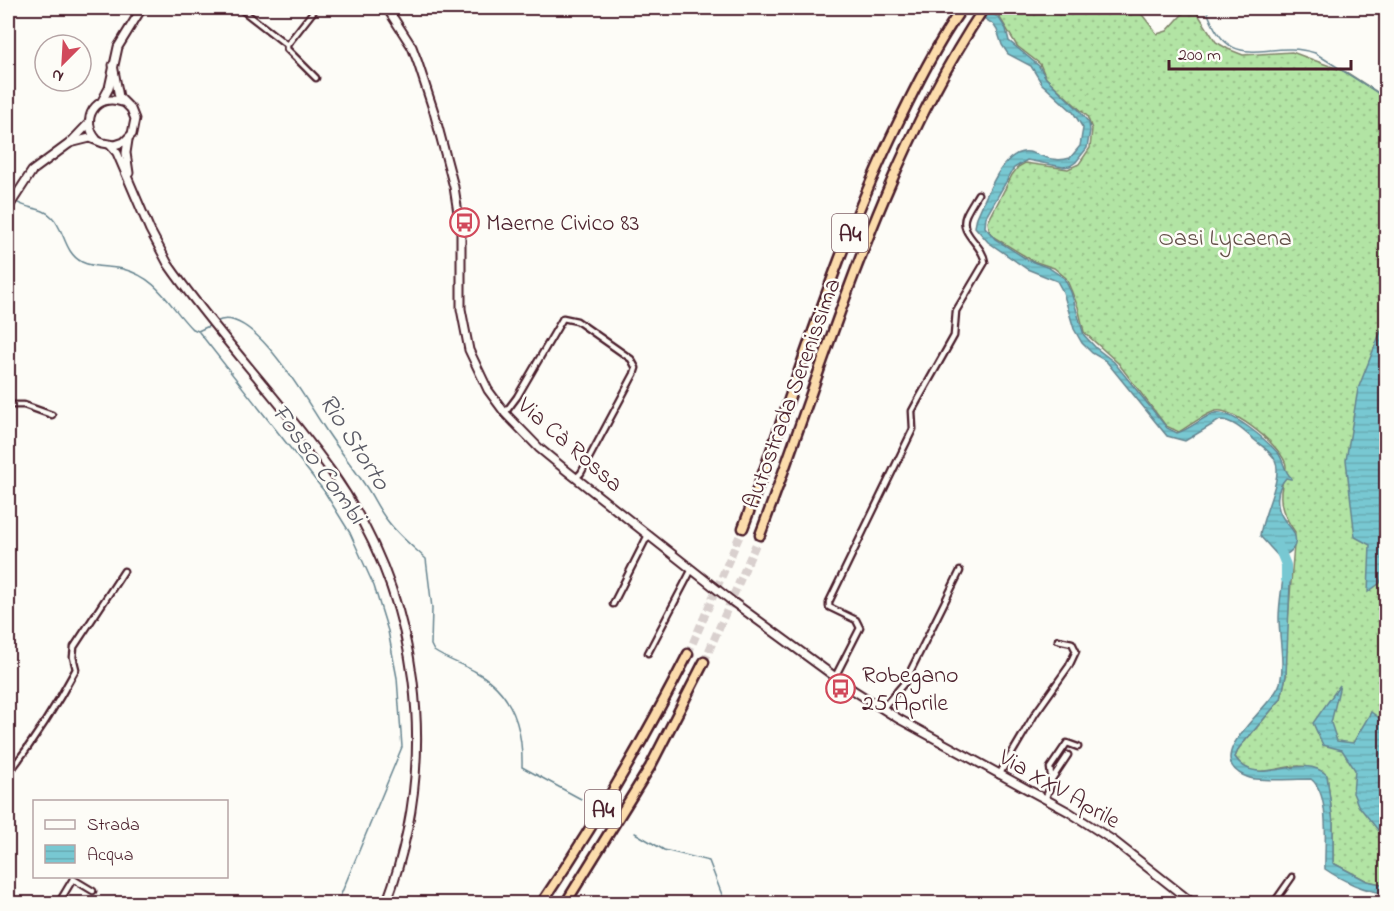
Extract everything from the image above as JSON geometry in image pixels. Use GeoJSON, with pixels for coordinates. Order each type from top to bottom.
{"type":"FeatureCollection","features":[{"type":"Feature","properties":{"kind":"highway","name":"Autostrada Serenissima"},"geometry":{"type":"LineString","coordinates":[[760,535],[881,205],[923,114],[984,8]]}},
{"type":"Feature","properties":{"kind":"highway","name":"Autostrada Serenissima"},"geometry":{"type":"LineString","coordinates":[[743,528],[863,198],[930,60],[960,11]]}},
{"type":"Feature","properties":{"kind":"highway","name":"A4"},"geometry":{"type":"LineString","coordinates":[[541,903],[606,805],[688,654]]}},
{"type":"Feature","properties":{"kind":"highway","name":"A4"},"geometry":{"type":"LineString","coordinates":[[565,903],[650,767],[704,662]]}},
{"type":"Feature","properties":{"kind":"main road"},"geometry":{"type":"LineString","coordinates":[[9,206],[33,171],[70,143],[88,123],[92,111],[102,101],[109,88],[118,46],[142,8]]}},
{"type":"Feature","properties":{"kind":"main road","name":"Via Cà Rossa"},"geometry":{"type":"LineString","coordinates":[[387,8],[407,39],[418,63],[454,187],[461,232],[461,309],[469,350],[488,390],[505,413],[539,448],[648,536],[835,677],[899,719]]}},
{"type":"Feature","properties":{"kind":"main road"},"geometry":{"type":"LineString","coordinates":[[70,143],[90,138],[110,145],[120,144],[134,129],[135,119],[131,109],[123,102],[116,89],[113,65]]}},
{"type":"Feature","properties":{"kind":"main road"},"geometry":{"type":"LineString","coordinates":[[102,101],[112,99],[123,102]]}},
{"type":"Feature","properties":{"kind":"main road"},"geometry":{"type":"LineString","coordinates":[[88,123],[92,135],[97,140]]}},
{"type":"Feature","properties":{"kind":"main road"},"geometry":{"type":"LineString","coordinates":[[128,138],[126,153],[129,179]]}},
{"type":"Feature","properties":{"kind":"main road"},"geometry":{"type":"LineString","coordinates":[[110,145],[117,153],[160,251],[177,278],[324,462],[347,495],[378,552],[399,610],[411,661],[416,702],[416,771],[406,840],[386,903]]}},
{"type":"Feature","properties":{"kind":"main road","name":"Via XXV Aprile"},"geometry":{"type":"LineString","coordinates":[[899,719],[1045,799],[1114,841],[1194,903]]}},
{"type":"Feature","properties":{"kind":"street"},"geometry":{"type":"LineString","coordinates":[[287,45],[316,8]]}},
{"type":"Feature","properties":{"kind":"street"},"geometry":{"type":"LineString","coordinates":[[242,10],[287,45],[287,49],[315,78]]}},
{"type":"Feature","properties":{"kind":"street"},"geometry":{"type":"LineString","coordinates":[[835,677],[860,628],[856,620],[829,607],[829,602],[913,429],[911,423],[915,406],[954,336],[956,311],[985,262],[981,248],[966,233],[965,225],[965,217],[978,194]]}},
{"type":"Feature","properties":{"kind":"street"},"geometry":{"type":"LineString","coordinates":[[505,413],[517,397],[563,318],[577,321],[631,359],[636,368],[634,374],[581,473],[576,478]]}},
{"type":"Feature","properties":{"kind":"street"},"geometry":{"type":"LineString","coordinates":[[8,405],[24,405],[52,415]]}},
{"type":"Feature","properties":{"kind":"street"},"geometry":{"type":"LineString","coordinates":[[613,604],[648,536]]}},
{"type":"Feature","properties":{"kind":"street"},"geometry":{"type":"LineString","coordinates":[[648,652],[692,569]]}},
{"type":"Feature","properties":{"kind":"street"},"geometry":{"type":"LineString","coordinates":[[8,774],[33,742],[60,698],[76,669],[73,657],[74,647],[124,571]]}},
{"type":"Feature","properties":{"kind":"street"},"geometry":{"type":"LineString","coordinates":[[882,709],[906,682],[960,571]]}},
{"type":"Feature","properties":{"kind":"street"},"geometry":{"type":"LineString","coordinates":[[999,775],[1035,714],[1069,666],[1076,651],[1072,644],[1058,640]]}},
{"type":"Feature","properties":{"kind":"street"},"geometry":{"type":"LineString","coordinates":[[1052,779],[1050,768],[1067,743],[1078,747]]}},
{"type":"Feature","properties":{"kind":"street"},"geometry":{"type":"LineString","coordinates":[[1045,799],[1052,779],[1068,754]]}},
{"type":"Feature","properties":{"kind":"street"},"geometry":{"type":"LineString","coordinates":[[1273,903],[1292,877]]}},
{"type":"Feature","properties":{"kind":"street"},"geometry":{"type":"LineString","coordinates":[[58,903],[73,879],[93,891]]}},
{"type":"Feature","properties":{"kind":"green space","name":"Oasi Lycaena"},"geometry":{"type":"Polygon","coordinates":[[[997,8],[1137,8],[1157,34],[1167,31],[1188,8],[1194,8],[1216,42],[1228,49],[1243,55],[1292,52],[1346,72],[1386,98],[1386,885],[1367,881],[1333,863],[1333,823],[1327,776],[1300,766],[1265,771],[1249,770],[1235,757],[1239,748],[1281,699],[1286,676],[1295,532],[1281,504],[1286,466],[1283,459],[1268,440],[1257,431],[1245,422],[1224,412],[1216,411],[1207,414],[1179,432],[1166,426],[1118,363],[1084,332],[1078,307],[1066,278],[1054,268],[1033,261],[992,236],[988,222],[1018,167],[1025,163],[1068,169],[1079,164],[1090,148],[1092,129],[1087,116],[1046,78],[1040,64],[1017,46],[997,13],[997,8]]]}},
{"type":"Feature","properties":{"kind":"water"},"geometry":{"type":"Polygon","coordinates":[[[968,8],[984,8],[999,18],[1006,29],[1009,41],[1039,66],[1046,78],[1078,109],[1089,123],[1090,131],[1087,148],[1070,166],[1063,167],[1027,160],[1014,168],[986,217],[985,227],[995,239],[1028,260],[1049,268],[1064,278],[1071,292],[1084,335],[1114,362],[1167,428],[1177,433],[1210,415],[1222,413],[1248,427],[1278,453],[1291,477],[1291,479],[1286,478],[1283,482],[1278,498],[1280,513],[1293,531],[1295,538],[1295,546],[1287,554],[1279,557],[1260,536],[1277,476],[1277,467],[1271,454],[1241,429],[1224,420],[1220,420],[1185,441],[1167,436],[1106,361],[1092,353],[1082,343],[1074,329],[1063,292],[1057,281],[1027,269],[988,242],[975,227],[977,217],[991,187],[1003,165],[1011,157],[1029,152],[1054,159],[1070,158],[1080,146],[1083,128],[1073,112],[1042,84],[1031,66],[1008,54],[993,24],[968,8]]]}},
{"type":"Feature","properties":{"kind":"water"},"geometry":{"type":"Polygon","coordinates":[[[1386,318],[1386,568],[1380,583],[1368,592],[1370,545],[1355,537],[1346,460],[1358,389],[1386,318]]]}},
{"type":"Feature","properties":{"kind":"water"},"geometry":{"type":"Polygon","coordinates":[[[1289,565],[1286,676],[1281,699],[1239,748],[1235,757],[1244,767],[1255,771],[1304,766],[1316,768],[1327,775],[1333,823],[1333,863],[1367,881],[1386,885],[1386,893],[1354,885],[1325,869],[1324,808],[1317,786],[1311,779],[1251,778],[1239,773],[1231,764],[1230,753],[1236,741],[1275,693],[1280,683],[1282,667],[1280,605],[1284,567],[1289,565]]]}},
{"type":"Feature","properties":{"kind":"water"},"geometry":{"type":"Polygon","coordinates":[[[1340,685],[1331,723],[1337,741],[1353,743],[1371,712],[1386,723],[1386,840],[1358,805],[1353,793],[1355,770],[1342,750],[1323,745],[1313,723],[1340,685]]]}},
{"type":"Feature","properties":{"kind":"waterway"},"geometry":{"type":"LineString","coordinates":[[1206,8],[1216,30],[1226,43],[1238,49],[1251,51],[1297,49],[1315,53],[1386,98]]}},
{"type":"Feature","properties":{"kind":"waterway","name":"Rio Storto"},"geometry":{"type":"LineString","coordinates":[[8,195],[12,198]]}},
{"type":"Feature","properties":{"kind":"waterway","name":"Rio Storto"},"geometry":{"type":"LineString","coordinates":[[15,201],[52,217],[60,228],[68,247],[82,262],[135,273],[154,285],[191,328],[198,331],[211,325]]}},
{"type":"Feature","properties":{"kind":"waterway","name":"Rio Storto"},"geometry":{"type":"LineString","coordinates":[[216,322],[230,320],[245,326],[261,339],[291,376],[384,516],[400,536],[426,559],[432,608],[431,645],[434,651],[471,669],[489,680],[499,690],[513,712],[518,725],[522,767],[581,799]]}},
{"type":"Feature","properties":{"kind":"waterway","name":"Fosso Combi"},"geometry":{"type":"LineString","coordinates":[[199,332],[324,491],[350,533],[374,586],[388,631],[397,678],[402,747],[337,904]]}},
{"type":"Feature","properties":{"kind":"waterway"},"geometry":{"type":"LineString","coordinates":[[1278,545],[1286,565],[1286,579]]}},
{"type":"Feature","properties":{"kind":"waterway","name":"Rio Storto"},"geometry":{"type":"LineString","coordinates":[[635,833],[664,850],[709,861],[724,900],[730,904]]}},
{"type":"Feature","properties":{"kind":"tunnel"},"geometry":{"type":"LineString","coordinates":[[688,654],[743,528]]}},
{"type":"Feature","properties":{"kind":"tunnel"},"geometry":{"type":"LineString","coordinates":[[704,662],[760,535]]}},
{"type":"Feature","properties":{"kind":"place","name":"Maerne Civico 83"},"geometry":{"type":"Point","coordinates":[465,222]}},
{"type":"Feature","properties":{"kind":"place","name":"Robegano 25 Aprile"},"geometry":{"type":"Point","coordinates":[841,688]}}]}
